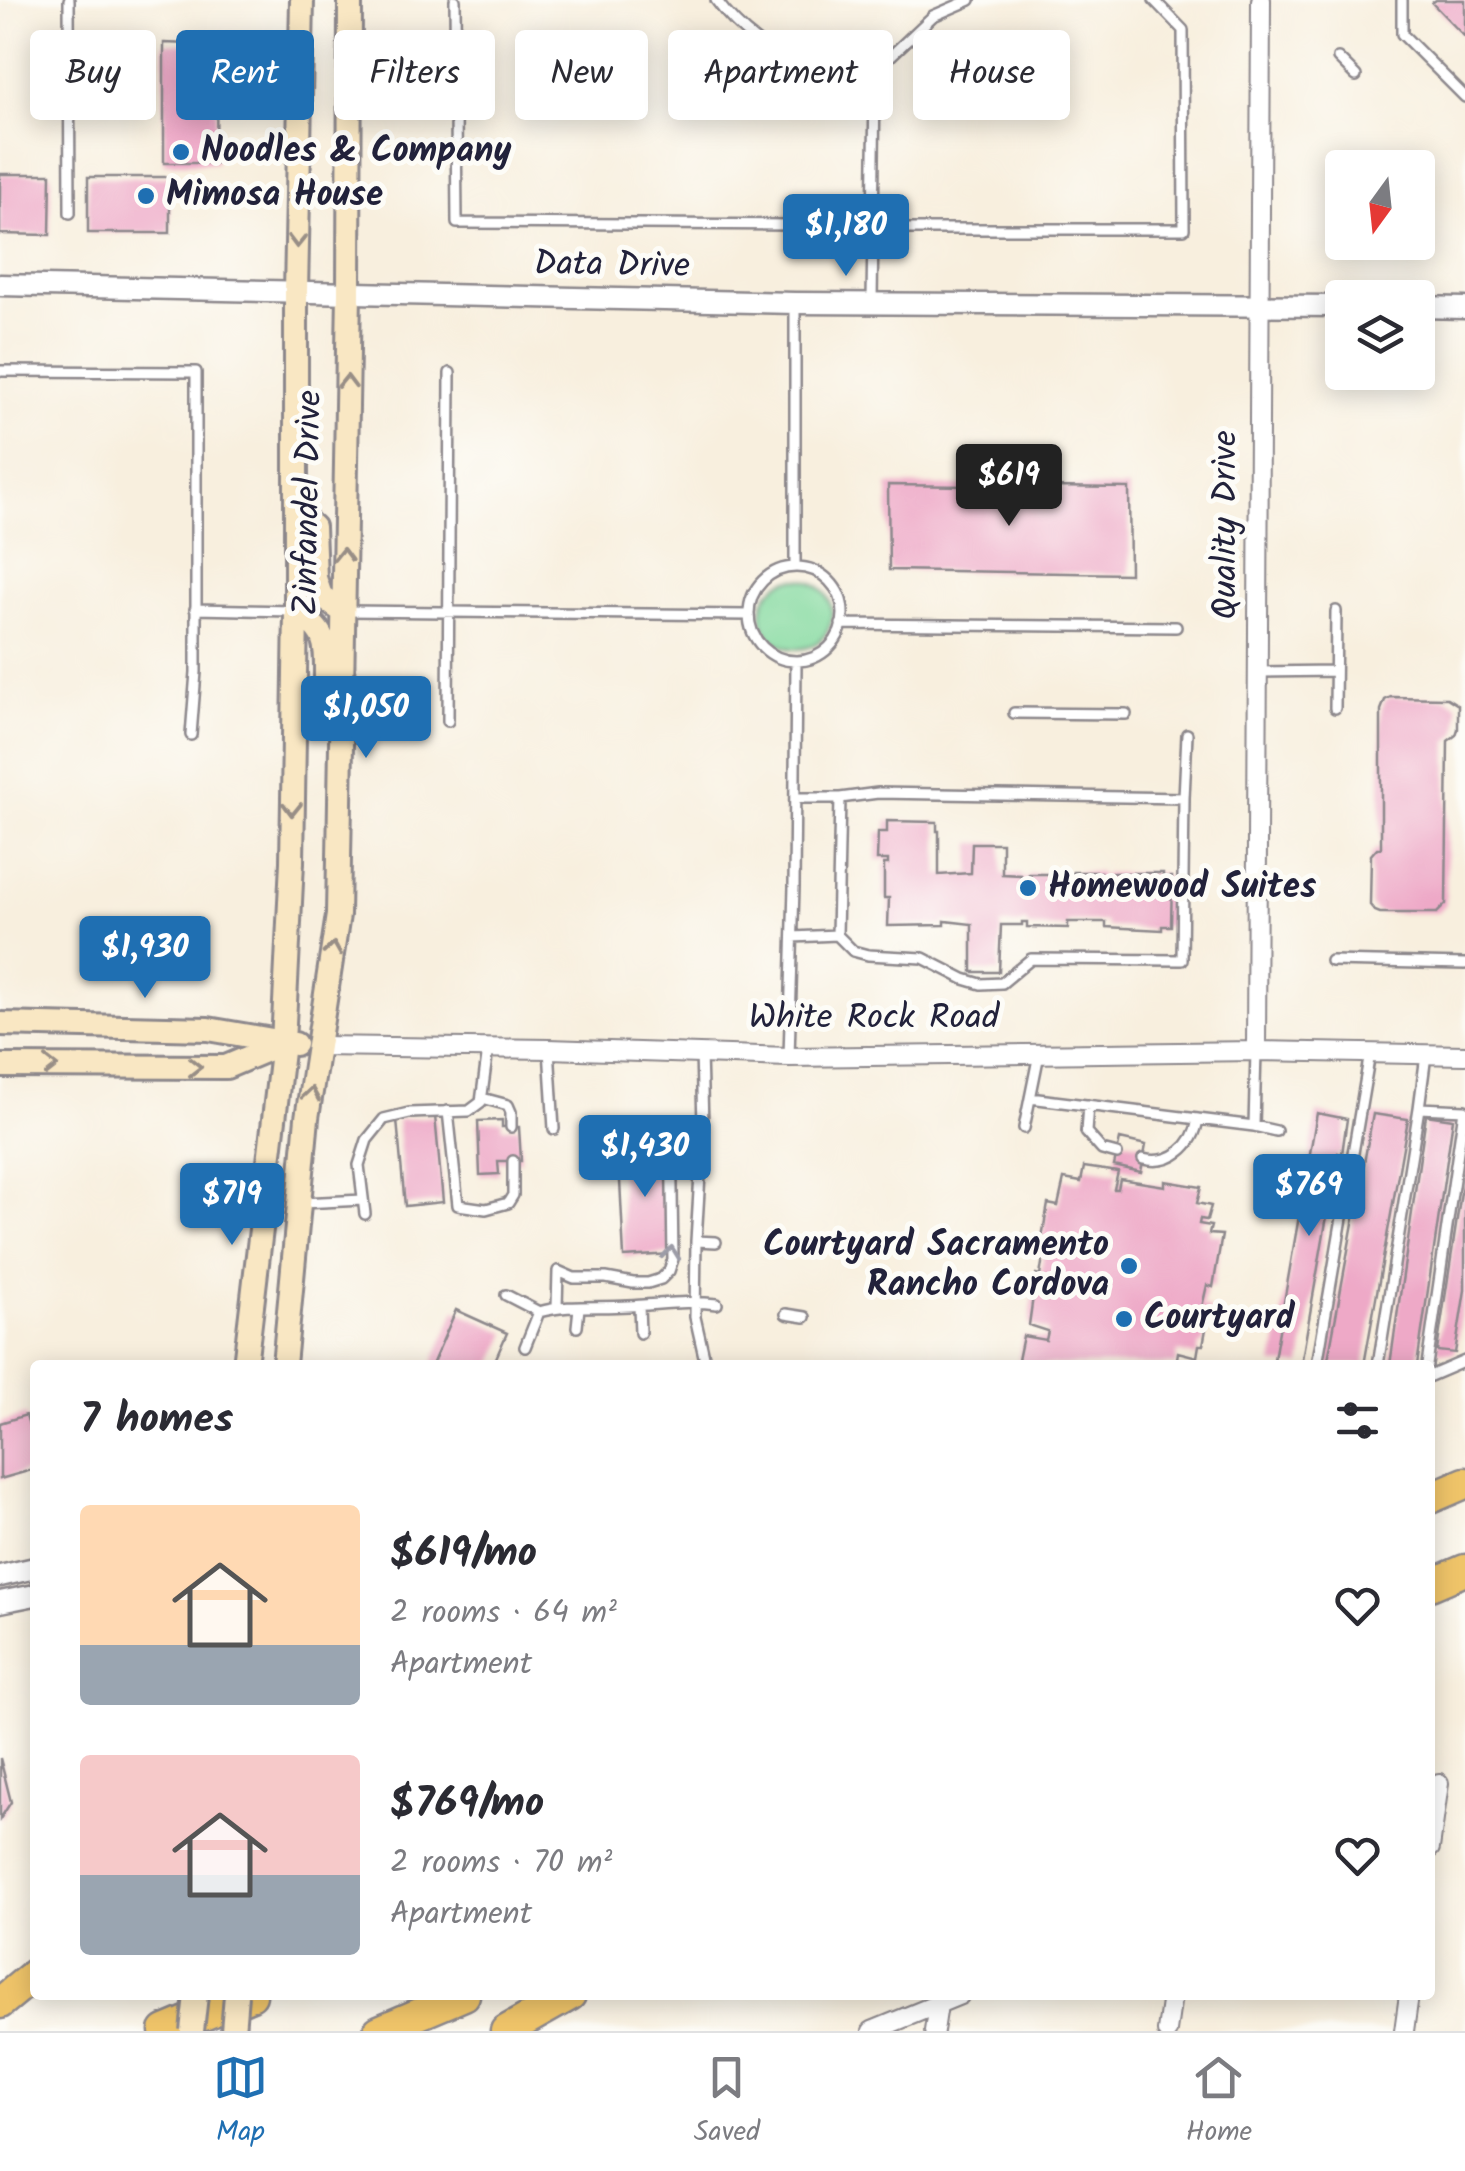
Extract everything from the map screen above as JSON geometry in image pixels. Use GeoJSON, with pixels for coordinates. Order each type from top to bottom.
{"type":"FeatureCollection","features":[{"type":"Feature","properties":{"kind":"highway"},"geometry":{"type":"LineString","coordinates":[[1435,1496],[1465,1484]]}},
{"type":"Feature","properties":{"kind":"highway"},"geometry":{"type":"LineString","coordinates":[[1435,1583],[1465,1570]]}},
{"type":"Feature","properties":{"kind":"highway"},"geometry":{"type":"LineString","coordinates":[[0,2003],[30,1978]]}},
{"type":"Feature","properties":{"kind":"highway"},"geometry":{"type":"LineString","coordinates":[[380,2031],[452,2000]]}},
{"type":"Feature","properties":{"kind":"highway"},"geometry":{"type":"LineString","coordinates":[[506,2031],[561,2000]]}},
{"type":"Feature","properties":{"kind":"highway"},"geometry":{"type":"LineString","coordinates":[[165,2031],[217,2010]]}},
{"type":"Feature","properties":{"kind":"main road","name":"Zinfandel Drive"},"geometry":{"type":"LineString","coordinates":[[247,1360],[283,1043],[292,862],[302,0]]}},
{"type":"Feature","properties":{"kind":"main road","name":"Zinfandel Drive"},"geometry":{"type":"LineString","coordinates":[[284,1360],[307,1118],[338,915],[350,0]]}},
{"type":"Feature","properties":{"kind":"main road"},"geometry":{"type":"LineString","coordinates":[[296,512],[313,527],[314,578],[321,596],[342,611]]}},
{"type":"Feature","properties":{"kind":"main road"},"geometry":{"type":"LineString","coordinates":[[296,611],[315,624],[323,636],[324,821],[339,844]]}},
{"type":"Feature","properties":{"kind":"main road","name":"White Rock Road"},"geometry":{"type":"LineString","coordinates":[[0,1024],[208,1029],[318,1046]]}},
{"type":"Feature","properties":{"kind":"main road","name":"White Rock Road"},"geometry":{"type":"LineString","coordinates":[[0,1066],[226,1067],[283,1043]]}},
{"type":"Feature","properties":{"kind":"street","name":"Quality Drive"},"geometry":{"type":"LineString","coordinates":[[1256,1051],[1261,0]]}},
{"type":"Feature","properties":{"kind":"street","name":"Data Drive"},"geometry":{"type":"LineString","coordinates":[[0,286],[795,303],[1325,306]]}},
{"type":"Feature","properties":{"kind":"street"},"geometry":{"type":"LineString","coordinates":[[1435,308],[1465,308]]}},
{"type":"Feature","properties":{"kind":"street","name":"White Rock Road"},"geometry":{"type":"LineString","coordinates":[[318,1046],[789,1057],[1256,1051],[1465,1055]]}},
{"type":"Feature","properties":{"kind":"street"},"geometry":{"type":"LineString","coordinates":[[0,1576],[30,1569]]}},
{"type":"Feature","properties":{"kind":"street"},"geometry":{"type":"LineString","coordinates":[[0,1602],[30,1596]]}},
{"type":"Feature","properties":{"kind":"street"},"geometry":{"type":"LineString","coordinates":[[872,2031],[950,2000]]}},
{"type":"Feature","properties":{"kind":"street"},"geometry":{"type":"LineString","coordinates":[[1167,2031],[1171,2000]]}},
{"type":"Feature","properties":{"kind":"street"},"geometry":{"type":"LineString","coordinates":[[1404,2031],[1408,2000]]}},
{"type":"Feature","properties":{"kind":"street"},"geometry":{"type":"LineString","coordinates":[[934,2031],[938,2006]]}},
{"type":"Feature","properties":{"kind":"lane"},"geometry":{"type":"LineString","coordinates":[[69,0],[70,213]]}},
{"type":"Feature","properties":{"kind":"lane"},"geometry":{"type":"LineString","coordinates":[[456,0],[457,224],[806,225]]}},
{"type":"Feature","properties":{"kind":"lane"},"geometry":{"type":"LineString","coordinates":[[716,0],[745,30]]}},
{"type":"Feature","properties":{"kind":"lane"},"geometry":{"type":"LineString","coordinates":[[893,54],[933,16],[970,0]]}},
{"type":"Feature","properties":{"kind":"lane"},"geometry":{"type":"LineString","coordinates":[[874,229],[1184,229],[1183,30],[1154,0]]}},
{"type":"Feature","properties":{"kind":"lane"},"geometry":{"type":"LineString","coordinates":[[1402,0],[1402,34],[1465,97]]}},
{"type":"Feature","properties":{"kind":"lane"},"geometry":{"type":"LineString","coordinates":[[1338,58],[1356,76]]}},
{"type":"Feature","properties":{"kind":"lane"},"geometry":{"type":"LineString","coordinates":[[872,304],[875,120]]}},
{"type":"Feature","properties":{"kind":"lane"},"geometry":{"type":"LineString","coordinates":[[795,303],[796,567]]}},
{"type":"Feature","properties":{"kind":"lane"},"geometry":{"type":"LineString","coordinates":[[0,370],[196,372],[196,672],[191,735]]}},
{"type":"Feature","properties":{"kind":"lane"},"geometry":{"type":"LineString","coordinates":[[448,721],[450,373]]}},
{"type":"Feature","properties":{"kind":"lane"},"geometry":{"type":"LineString","coordinates":[[796,567],[814,571],[829,581],[840,596],[843,614],[840,632],[830,647],[815,658],[796,662],[778,658],[763,648],[752,633],[749,615],[752,597],[762,582],[777,571],[796,567]]}},
{"type":"Feature","properties":{"kind":"lane"},"geometry":{"type":"LineString","coordinates":[[196,609],[296,611]]}},
{"type":"Feature","properties":{"kind":"lane"},"geometry":{"type":"LineString","coordinates":[[342,611],[749,615]]}},
{"type":"Feature","properties":{"kind":"lane"},"geometry":{"type":"LineString","coordinates":[[1334,708],[1336,612]]}},
{"type":"Feature","properties":{"kind":"lane"},"geometry":{"type":"LineString","coordinates":[[842,624],[1176,627]]}},
{"type":"Feature","properties":{"kind":"lane"},"geometry":{"type":"LineString","coordinates":[[789,1057],[796,662]]}},
{"type":"Feature","properties":{"kind":"lane"},"geometry":{"type":"LineString","coordinates":[[1258,672],[1335,671]]}},
{"type":"Feature","properties":{"kind":"lane"},"geometry":{"type":"LineString","coordinates":[[1014,713],[1126,714]]}},
{"type":"Feature","properties":{"kind":"lane"},"geometry":{"type":"LineString","coordinates":[[840,798],[837,935],[853,951],[923,958],[981,984],[1002,983],[1031,960],[1182,960],[1187,734]]}},
{"type":"Feature","properties":{"kind":"lane"},"geometry":{"type":"LineString","coordinates":[[795,798],[878,793],[1184,798]]}},
{"type":"Feature","properties":{"kind":"lane"},"geometry":{"type":"LineString","coordinates":[[793,936],[837,935]]}},
{"type":"Feature","properties":{"kind":"lane"},"geometry":{"type":"LineString","coordinates":[[1331,961],[1465,964]]}},
{"type":"Feature","properties":{"kind":"lane"},"geometry":{"type":"LineString","coordinates":[[365,1214],[359,1165],[367,1140],[384,1119],[409,1113],[469,1112],[481,1102],[488,1048]]}},
{"type":"Feature","properties":{"kind":"lane"},"geometry":{"type":"LineString","coordinates":[[549,1049],[554,1129]]}},
{"type":"Feature","properties":{"kind":"lane"},"geometry":{"type":"LineString","coordinates":[[1254,1126],[1256,1051]]}},
{"type":"Feature","properties":{"kind":"lane"},"geometry":{"type":"LineString","coordinates":[[701,1053],[704,1125],[695,1317],[705,1360]]}},
{"type":"Feature","properties":{"kind":"lane"},"geometry":{"type":"LineString","coordinates":[[1317,1360],[1370,1053]]}},
{"type":"Feature","properties":{"kind":"lane"},"geometry":{"type":"LineString","coordinates":[[1024,1128],[1039,1054]]}},
{"type":"Feature","properties":{"kind":"lane"},"geometry":{"type":"LineString","coordinates":[[1379,1360],[1426,1054]]}},
{"type":"Feature","properties":{"kind":"lane"},"geometry":{"type":"LineString","coordinates":[[482,1098],[508,1106],[512,1127]]}},
{"type":"Feature","properties":{"kind":"lane"},"geometry":{"type":"LineString","coordinates":[[1030,1098],[1276,1130]]}},
{"type":"Feature","properties":{"kind":"lane"},"geometry":{"type":"LineString","coordinates":[[1088,1105],[1086,1132],[1102,1150],[1117,1154]]}},
{"type":"Feature","properties":{"kind":"lane"},"geometry":{"type":"LineString","coordinates":[[1420,1108],[1464,1110],[1428,1360]]}},
{"type":"Feature","properties":{"kind":"lane"},"geometry":{"type":"LineString","coordinates":[[448,1111],[458,1205],[486,1209],[508,1203],[513,1195],[512,1161]]}},
{"type":"Feature","properties":{"kind":"lane"},"geometry":{"type":"LineString","coordinates":[[1144,1160],[1158,1162],[1182,1150],[1196,1132],[1198,1119]]}},
{"type":"Feature","properties":{"kind":"lane"},"geometry":{"type":"LineString","coordinates":[[557,1307],[558,1271],[574,1278],[633,1283],[662,1279],[669,1271],[673,1260],[671,1122],[704,1125]]}},
{"type":"Feature","properties":{"kind":"lane"},"geometry":{"type":"LineString","coordinates":[[299,1203],[363,1200]]}},
{"type":"Feature","properties":{"kind":"lane"},"geometry":{"type":"LineString","coordinates":[[696,1240],[716,1242]]}},
{"type":"Feature","properties":{"kind":"lane"},"geometry":{"type":"LineString","coordinates":[[788,1246],[809,1246]]}},
{"type":"Feature","properties":{"kind":"lane"},"geometry":{"type":"LineString","coordinates":[[506,1295],[540,1312],[557,1307],[696,1301],[717,1304]]}},
{"type":"Feature","properties":{"kind":"lane"},"geometry":{"type":"LineString","coordinates":[[639,1306],[640,1334]]}},
{"type":"Feature","properties":{"kind":"lane"},"geometry":{"type":"LineString","coordinates":[[576,1327],[579,1308]]}},
{"type":"Feature","properties":{"kind":"lane"},"geometry":{"type":"LineString","coordinates":[[525,1347],[540,1312]]}},
{"type":"Feature","properties":{"kind":"lane"},"geometry":{"type":"LineString","coordinates":[[786,1314],[805,1317]]}},
{"type":"Feature","properties":{"kind":"lane"},"geometry":{"type":"LineString","coordinates":[[1435,1374],[1465,1362]]}},
{"type":"Feature","properties":{"kind":"green space"},"geometry":{"type":"Polygon","coordinates":[[[797,579],[811,581],[822,589],[830,600],[830,628],[822,639],[811,647],[797,649],[783,647],[772,639],[764,628],[762,614],[764,600],[772,589],[783,581],[797,579]]]}},
{"type":"Feature","properties":{"kind":"building"},"geometry":{"type":"Polygon","coordinates":[[[1465,0],[1465,37],[1432,3],[1465,0]]]}},
{"type":"Feature","properties":{"kind":"building"},"geometry":{"type":"Polygon","coordinates":[[[164,43],[176,43],[176,120],[216,120],[216,163],[164,163],[164,43]]]}},
{"type":"Feature","properties":{"kind":"building"},"geometry":{"type":"Polygon","coordinates":[[[0,174],[51,174],[50,235],[0,234],[0,174]]]}},
{"type":"Feature","properties":{"kind":"building"},"geometry":{"type":"Polygon","coordinates":[[[88,177],[170,177],[170,233],[88,233],[88,177]]]}},
{"type":"Feature","properties":{"kind":"building"},"geometry":{"type":"Polygon","coordinates":[[[888,485],[1129,488],[1130,574],[889,570],[888,485]]]}},
{"type":"Feature","properties":{"kind":"building"},"geometry":{"type":"Polygon","coordinates":[[[1391,697],[1447,698],[1458,705],[1458,729],[1448,741],[1446,904],[1437,913],[1380,913],[1370,905],[1371,855],[1381,848],[1381,710],[1391,697]]]}},
{"type":"Feature","properties":{"kind":"building","name":"Homewood Suites"},"geometry":{"type":"Polygon","coordinates":[[[887,821],[937,822],[939,875],[971,873],[972,843],[1002,843],[1002,874],[1021,878],[1029,878],[1029,874],[1073,877],[1073,872],[1100,872],[1099,876],[1163,873],[1163,877],[1172,877],[1171,926],[1162,926],[1162,930],[1106,927],[1106,922],[1068,922],[1068,928],[1027,927],[1027,922],[1001,925],[999,972],[972,972],[972,924],[945,921],[945,925],[888,926],[884,864],[888,860],[877,860],[878,832],[887,832],[887,821]]]}},
{"type":"Feature","properties":{"kind":"building"},"geometry":{"type":"Polygon","coordinates":[[[1317,1113],[1347,1119],[1302,1360],[1274,1360],[1317,1113]]]}},
{"type":"Feature","properties":{"kind":"building"},"geometry":{"type":"Polygon","coordinates":[[[1373,1114],[1408,1119],[1365,1360],[1328,1360],[1373,1114]]]}},
{"type":"Feature","properties":{"kind":"building"},"geometry":{"type":"Polygon","coordinates":[[[1426,1115],[1453,1119],[1418,1360],[1391,1360],[1426,1115]]]}},
{"type":"Feature","properties":{"kind":"building"},"geometry":{"type":"Polygon","coordinates":[[[435,1116],[443,1202],[405,1206],[397,1120],[435,1116]]]}},
{"type":"Feature","properties":{"kind":"building"},"geometry":{"type":"Polygon","coordinates":[[[502,1120],[502,1127],[519,1127],[521,1161],[498,1161],[499,1174],[480,1175],[478,1121],[502,1120]]]}},
{"type":"Feature","properties":{"kind":"building"},"geometry":{"type":"Polygon","coordinates":[[[1120,1139],[1146,1145],[1141,1172],[1114,1166],[1120,1139]]]}},
{"type":"Feature","properties":{"kind":"building"},"geometry":{"type":"Polygon","coordinates":[[[662,1141],[663,1172],[668,1171],[672,1254],[624,1257],[618,1143],[662,1141]]]}},
{"type":"Feature","properties":{"kind":"building","name":"Courtyard Sacramento Rancho Cordova"},"geometry":{"type":"Polygon","coordinates":[[[1084,1167],[1118,1172],[1114,1189],[1118,1189],[1120,1179],[1201,1187],[1197,1203],[1211,1206],[1207,1220],[1200,1219],[1199,1224],[1211,1226],[1209,1234],[1222,1235],[1213,1287],[1207,1285],[1202,1307],[1210,1308],[1197,1357],[1178,1352],[1177,1360],[1018,1360],[1023,1336],[1046,1340],[1048,1331],[1029,1325],[1036,1275],[1040,1276],[1043,1257],[1039,1254],[1048,1204],[1058,1206],[1064,1179],[1081,1182],[1084,1167]]]}},
{"type":"Feature","properties":{"kind":"building"},"geometry":{"type":"Polygon","coordinates":[[[1463,1179],[1465,1290],[1455,1353],[1437,1351],[1463,1179]]]}},
{"type":"Feature","properties":{"kind":"building"},"geometry":{"type":"Polygon","coordinates":[[[456,1310],[507,1333],[495,1360],[434,1360],[456,1310]]]}},
{"type":"Feature","properties":{"kind":"building"},"geometry":{"type":"Polygon","coordinates":[[[26,1415],[30,1470],[0,1479],[0,1423],[26,1415]]]}},
{"type":"Feature","properties":{"kind":"building"},"geometry":{"type":"Polygon","coordinates":[[[0,1758],[11,1802],[0,1819],[0,1758]]]}},
{"type":"Feature","properties":{"kind":"place","name":"Noodles & Company"},"geometry":{"type":"Point","coordinates":[181,152]}},
{"type":"Feature","properties":{"kind":"place","name":"Mimosa House"},"geometry":{"type":"Point","coordinates":[146,196]}},
{"type":"Feature","properties":{"kind":"place","name":"Homewood Suites"},"geometry":{"type":"Point","coordinates":[1028,888]}},
{"type":"Feature","properties":{"kind":"place","name":"Courtyard Sacramento Rancho Cordova"},"geometry":{"type":"Point","coordinates":[1129,1266]}},
{"type":"Feature","properties":{"kind":"place","name":"Courtyard"},"geometry":{"type":"Point","coordinates":[1124,1319]}}]}
